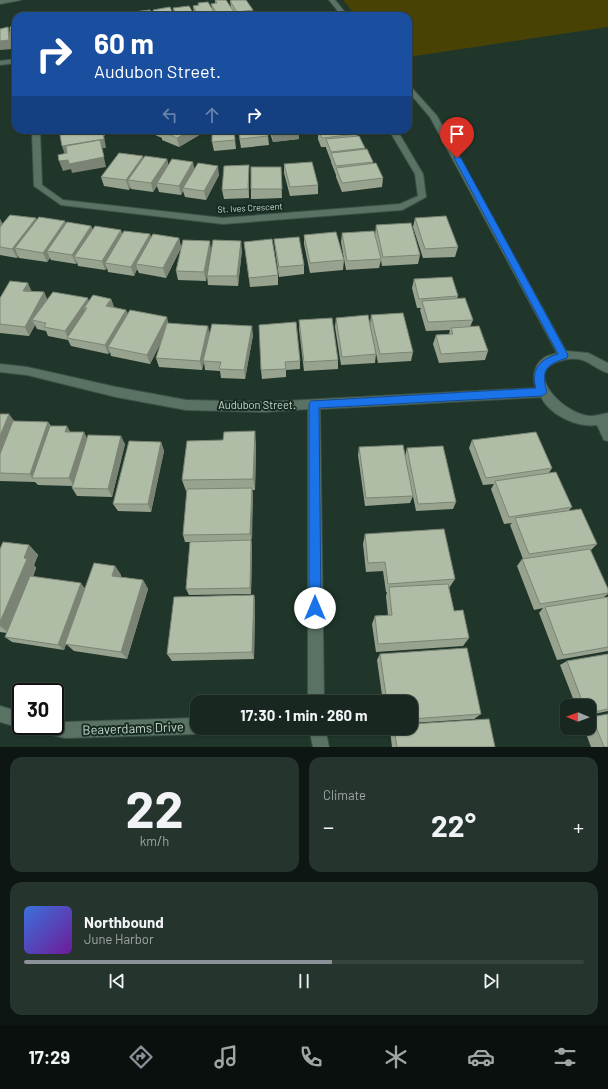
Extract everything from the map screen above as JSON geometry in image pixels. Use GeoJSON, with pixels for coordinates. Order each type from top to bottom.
{"type":"FeatureCollection","features":[{"type":"Feature","properties":{"kind":"street"},"geometry":{"type":"LineString","coordinates":[[0,2],[18,0]]}},
{"type":"Feature","properties":{"kind":"street"},"geometry":{"type":"LineString","coordinates":[[332,0],[342,12]]}},
{"type":"Feature","properties":{"kind":"street"},"geometry":{"type":"LineString","coordinates":[[0,63],[12,62]]}},
{"type":"Feature","properties":{"kind":"street"},"geometry":{"type":"LineString","coordinates":[[412,92],[433,116],[563,355]]}},
{"type":"Feature","properties":{"kind":"street","name":"St. Ives Crescent"},"geometry":{"type":"LineString","coordinates":[[36,134],[38,186],[61,202],[223,221],[402,207],[422,198],[419,174],[394,134]]}},
{"type":"Feature","properties":{"kind":"street"},"geometry":{"type":"LineString","coordinates":[[608,369],[593,359],[581,356],[563,355],[550,360],[543,366],[539,373],[539,382],[542,392],[548,401],[569,416],[582,420],[604,419],[608,436]]}},
{"type":"Feature","properties":{"kind":"street","name":"Audubon Street."},"geometry":{"type":"LineString","coordinates":[[0,368],[27,371],[116,392],[186,405],[264,407],[542,392]]}},
{"type":"Feature","properties":{"kind":"street"},"geometry":{"type":"LineString","coordinates":[[314,404],[316,695]]}},
{"type":"Feature","properties":{"kind":"street"},"geometry":{"type":"LineString","coordinates":[[0,714],[12,717]]}},
{"type":"Feature","properties":{"kind":"street","name":"Beaverdams Drive"},"geometry":{"type":"LineString","coordinates":[[64,730],[190,726]]}},
{"type":"Feature","properties":{"kind":"street"},"geometry":{"type":"LineString","coordinates":[[318,735],[321,747]]}},
{"type":"Feature","properties":{"kind":"shaded area"},"geometry":{"type":"Polygon","coordinates":[[[343,0],[608,0],[608,27],[412,56],[412,12],[353,12],[343,0]]]}},
{"type":"Feature","properties":{"kind":"building"},"geometry":{"type":"Polygon","coordinates":[[[215,0],[226,0],[234,12],[216,12],[211,4],[217,3],[215,0]]]}},
{"type":"Feature","properties":{"kind":"building"},"geometry":{"type":"Polygon","coordinates":[[[246,0],[253,10],[237,12],[230,1],[246,0]]]}},
{"type":"Feature","properties":{"kind":"building"},"geometry":{"type":"Polygon","coordinates":[[[208,2],[214,12],[196,12],[193,6],[199,5],[198,3],[208,2]]]}},
{"type":"Feature","properties":{"kind":"building"},"geometry":{"type":"Polygon","coordinates":[[[189,6],[193,12],[175,12],[173,8],[189,6]]]}},
{"type":"Feature","properties":{"kind":"building"},"geometry":{"type":"Polygon","coordinates":[[[170,7],[172,12],[154,12],[153,10],[170,7]]]}},
{"type":"Feature","properties":{"kind":"building"},"geometry":{"type":"Polygon","coordinates":[[[150,10],[151,12],[133,12],[150,10]]]}},
{"type":"Feature","properties":{"kind":"building"},"geometry":{"type":"Polygon","coordinates":[[[8,27],[9,40],[0,41],[0,29],[8,27]]]}},
{"type":"Feature","properties":{"kind":"building"},"geometry":{"type":"Polygon","coordinates":[[[10,27],[12,27],[11,40],[10,27]]]}},
{"type":"Feature","properties":{"kind":"building"},"geometry":{"type":"Polygon","coordinates":[[[103,134],[104,139],[62,146],[60,135],[103,134]]]}},
{"type":"Feature","properties":{"kind":"building"},"geometry":{"type":"Polygon","coordinates":[[[168,134],[184,134],[177,138],[168,134]]]}},
{"type":"Feature","properties":{"kind":"building"},"geometry":{"type":"Polygon","coordinates":[[[212,134],[234,134],[235,140],[212,142],[212,134]]]}},
{"type":"Feature","properties":{"kind":"building"},"geometry":{"type":"Polygon","coordinates":[[[239,134],[268,134],[268,136],[240,139],[239,134]]]}},
{"type":"Feature","properties":{"kind":"building"},"geometry":{"type":"Polygon","coordinates":[[[320,134],[357,134],[322,138],[320,134]]]}},
{"type":"Feature","properties":{"kind":"building"},"geometry":{"type":"Polygon","coordinates":[[[359,136],[365,148],[331,152],[326,139],[359,136]]]}},
{"type":"Feature","properties":{"kind":"building"},"geometry":{"type":"Polygon","coordinates":[[[100,140],[104,157],[69,164],[68,160],[59,161],[58,155],[67,153],[66,146],[100,140]]]}},
{"type":"Feature","properties":{"kind":"building"},"geometry":{"type":"Polygon","coordinates":[[[367,149],[373,162],[336,166],[331,153],[367,149]]]}},
{"type":"Feature","properties":{"kind":"building"},"geometry":{"type":"Polygon","coordinates":[[[119,153],[143,156],[126,180],[101,177],[119,153]]]}},
{"type":"Feature","properties":{"kind":"building"},"geometry":{"type":"Polygon","coordinates":[[[145,156],[167,159],[151,183],[128,180],[145,156]]]}},
{"type":"Feature","properties":{"kind":"building"},"geometry":{"type":"Polygon","coordinates":[[[172,159],[193,162],[179,186],[157,183],[172,159]]]}},
{"type":"Feature","properties":{"kind":"building"},"geometry":{"type":"Polygon","coordinates":[[[312,162],[318,185],[290,187],[284,164],[312,162]]]}},
{"type":"Feature","properties":{"kind":"building"},"geometry":{"type":"Polygon","coordinates":[[[198,163],[218,166],[204,191],[183,188],[198,163]]]}},
{"type":"Feature","properties":{"kind":"building"},"geometry":{"type":"Polygon","coordinates":[[[376,163],[383,178],[342,183],[336,168],[376,163]]]}},
{"type":"Feature","properties":{"kind":"building"},"geometry":{"type":"Polygon","coordinates":[[[249,165],[248,189],[222,190],[224,166],[249,165]]]}},
{"type":"Feature","properties":{"kind":"building"},"geometry":{"type":"Polygon","coordinates":[[[251,167],[281,167],[282,189],[251,189],[251,167]]]}},
{"type":"Feature","properties":{"kind":"building"},"geometry":{"type":"Polygon","coordinates":[[[10,215],[36,218],[12,249],[0,247],[0,227],[10,215]]]}},
{"type":"Feature","properties":{"kind":"building"},"geometry":{"type":"Polygon","coordinates":[[[446,216],[458,247],[425,249],[415,218],[446,216]]]}},
{"type":"Feature","properties":{"kind":"building"},"geometry":{"type":"Polygon","coordinates":[[[39,217],[65,221],[43,253],[15,248],[39,217]]]}},
{"type":"Feature","properties":{"kind":"building"},"geometry":{"type":"Polygon","coordinates":[[[67,222],[91,226],[72,255],[47,251],[67,222]]]}},
{"type":"Feature","properties":{"kind":"building"},"geometry":{"type":"Polygon","coordinates":[[[411,223],[420,255],[383,257],[376,225],[411,223]]]}},
{"type":"Feature","properties":{"kind":"building"},"geometry":{"type":"Polygon","coordinates":[[[95,226],[121,230],[102,261],[74,257],[95,226]]]}},
{"type":"Feature","properties":{"kind":"building"},"geometry":{"type":"Polygon","coordinates":[[[124,231],[150,234],[131,267],[105,263],[124,231]]]}},
{"type":"Feature","properties":{"kind":"building"},"geometry":{"type":"Polygon","coordinates":[[[374,231],[381,259],[347,261],[342,233],[374,231]]]}},
{"type":"Feature","properties":{"kind":"building"},"geometry":{"type":"Polygon","coordinates":[[[336,232],[344,260],[310,263],[304,235],[336,232]]]}},
{"type":"Feature","properties":{"kind":"building"},"geometry":{"type":"Polygon","coordinates":[[[153,234],[179,238],[163,268],[136,264],[153,234]]]}},
{"type":"Feature","properties":{"kind":"building"},"geometry":{"type":"Polygon","coordinates":[[[299,237],[304,265],[279,267],[274,239],[299,237]]]}},
{"type":"Feature","properties":{"kind":"building"},"geometry":{"type":"Polygon","coordinates":[[[272,239],[278,275],[249,278],[244,242],[272,239]]]}},
{"type":"Feature","properties":{"kind":"building"},"geometry":{"type":"Polygon","coordinates":[[[183,240],[210,241],[204,272],[176,271],[183,240]]]}},
{"type":"Feature","properties":{"kind":"building"},"geometry":{"type":"Polygon","coordinates":[[[213,240],[241,241],[237,276],[207,276],[213,240]]]}},
{"type":"Feature","properties":{"kind":"building"},"geometry":{"type":"Polygon","coordinates":[[[452,277],[458,296],[419,299],[414,279],[452,277]]]}},
{"type":"Feature","properties":{"kind":"building"},"geometry":{"type":"Polygon","coordinates":[[[10,281],[28,283],[23,291],[44,292],[25,327],[0,324],[0,298],[10,281]]]}},
{"type":"Feature","properties":{"kind":"building"},"geometry":{"type":"Polygon","coordinates":[[[53,292],[88,298],[65,331],[44,327],[46,323],[32,320],[53,292]]]}},
{"type":"Feature","properties":{"kind":"building"},"geometry":{"type":"Polygon","coordinates":[[[93,295],[111,299],[106,306],[126,310],[105,345],[67,338],[87,308],[84,308],[93,295]]]}},
{"type":"Feature","properties":{"kind":"building"},"geometry":{"type":"Polygon","coordinates":[[[465,298],[473,320],[428,322],[422,301],[465,298]]]}},
{"type":"Feature","properties":{"kind":"building"},"geometry":{"type":"Polygon","coordinates":[[[130,310],[167,317],[147,355],[108,347],[130,310]]]}},
{"type":"Feature","properties":{"kind":"building"},"geometry":{"type":"Polygon","coordinates":[[[403,313],[413,352],[380,354],[371,315],[403,313]]]}},
{"type":"Feature","properties":{"kind":"building"},"geometry":{"type":"Polygon","coordinates":[[[368,315],[376,354],[342,357],[336,318],[368,315]]]}},
{"type":"Feature","properties":{"kind":"building"},"geometry":{"type":"Polygon","coordinates":[[[332,318],[338,360],[304,362],[299,320],[332,318]]]}},
{"type":"Feature","properties":{"kind":"building"},"geometry":{"type":"Polygon","coordinates":[[[296,322],[300,361],[285,362],[286,369],[261,370],[259,325],[296,322]]]}},
{"type":"Feature","properties":{"kind":"building"},"geometry":{"type":"Polygon","coordinates":[[[167,323],[208,326],[200,361],[156,358],[167,323]]]}},
{"type":"Feature","properties":{"kind":"building"},"geometry":{"type":"Polygon","coordinates":[[[212,324],[252,326],[244,370],[219,369],[221,362],[203,361],[212,324]]]}},
{"type":"Feature","properties":{"kind":"building"},"geometry":{"type":"Polygon","coordinates":[[[479,326],[488,351],[441,354],[436,335],[453,334],[451,328],[479,326]]]}},
{"type":"Feature","properties":{"kind":"building"},"geometry":{"type":"Polygon","coordinates":[[[0,414],[9,414],[0,436],[0,414]]]}},
{"type":"Feature","properties":{"kind":"building"},"geometry":{"type":"Polygon","coordinates":[[[13,421],[48,422],[30,474],[0,473],[0,454],[13,421]]]}},
{"type":"Feature","properties":{"kind":"building"},"geometry":{"type":"Polygon","coordinates":[[[50,426],[67,426],[65,432],[84,432],[69,478],[32,478],[50,426]]]}},
{"type":"Feature","properties":{"kind":"building"},"geometry":{"type":"Polygon","coordinates":[[[255,431],[253,479],[182,480],[187,441],[223,440],[224,432],[255,431]]]}},
{"type":"Feature","properties":{"kind":"building"},"geometry":{"type":"Polygon","coordinates":[[[536,432],[552,468],[486,478],[472,440],[536,432]]]}},
{"type":"Feature","properties":{"kind":"building"},"geometry":{"type":"Polygon","coordinates":[[[88,435],[121,436],[108,489],[72,488],[88,435]]]}},
{"type":"Feature","properties":{"kind":"building"},"geometry":{"type":"Polygon","coordinates":[[[129,441],[161,442],[148,504],[113,504],[129,441]]]}},
{"type":"Feature","properties":{"kind":"building"},"geometry":{"type":"Polygon","coordinates":[[[403,445],[413,496],[366,498],[359,447],[403,445]]]}},
{"type":"Feature","properties":{"kind":"building"},"geometry":{"type":"Polygon","coordinates":[[[443,446],[456,502],[418,504],[407,448],[443,446]]]}},
{"type":"Feature","properties":{"kind":"building"},"geometry":{"type":"Polygon","coordinates":[[[556,472],[572,507],[509,517],[495,481],[556,472]]]}},
{"type":"Feature","properties":{"kind":"building"},"geometry":{"type":"Polygon","coordinates":[[[252,488],[250,534],[183,535],[187,489],[252,488]]]}},
{"type":"Feature","properties":{"kind":"building"},"geometry":{"type":"Polygon","coordinates":[[[581,509],[597,544],[529,554],[515,518],[581,509]]]}},
{"type":"Feature","properties":{"kind":"building"},"geometry":{"type":"Polygon","coordinates":[[[444,529],[455,579],[388,584],[385,562],[368,563],[365,534],[444,529]]]}},
{"type":"Feature","properties":{"kind":"building"},"geometry":{"type":"Polygon","coordinates":[[[251,540],[250,588],[186,589],[190,542],[251,540]]]}},
{"type":"Feature","properties":{"kind":"building"},"geometry":{"type":"Polygon","coordinates":[[[3,542],[29,545],[24,558],[27,559],[0,622],[0,549],[3,542]]]}},
{"type":"Feature","properties":{"kind":"building"},"geometry":{"type":"Polygon","coordinates":[[[590,549],[608,589],[608,593],[540,604],[522,559],[590,549]]]}},
{"type":"Feature","properties":{"kind":"building"},"geometry":{"type":"Polygon","coordinates":[[[94,563],[115,566],[112,576],[143,580],[121,652],[65,644],[94,563]]]}},
{"type":"Feature","properties":{"kind":"building"},"geometry":{"type":"Polygon","coordinates":[[[30,576],[81,583],[58,645],[5,637],[30,576]]]}},
{"type":"Feature","properties":{"kind":"building"},"geometry":{"type":"Polygon","coordinates":[[[448,584],[454,611],[463,610],[469,638],[378,644],[375,616],[392,615],[389,587],[448,584]]]}},
{"type":"Feature","properties":{"kind":"building"},"geometry":{"type":"Polygon","coordinates":[[[254,595],[252,652],[167,654],[174,597],[254,595]]]}},
{"type":"Feature","properties":{"kind":"building"},"geometry":{"type":"Polygon","coordinates":[[[608,597],[608,647],[563,655],[545,607],[608,597]]]}},
{"type":"Feature","properties":{"kind":"building"},"geometry":{"type":"Polygon","coordinates":[[[467,648],[481,714],[418,718],[418,695],[386,695],[380,654],[467,648]]]}},
{"type":"Feature","properties":{"kind":"building"},"geometry":{"type":"Polygon","coordinates":[[[608,654],[608,709],[596,712],[596,699],[581,699],[567,661],[608,654]]]}},
{"type":"Feature","properties":{"kind":"building"},"geometry":{"type":"Polygon","coordinates":[[[608,714],[608,747],[604,747],[596,727],[596,716],[608,714]]]}},
{"type":"Feature","properties":{"kind":"building"},"geometry":{"type":"Polygon","coordinates":[[[489,719],[495,747],[397,747],[395,735],[418,735],[418,724],[489,719]]]}},
{"type":"Feature","properties":{"kind":"route"},"geometry":{"type":"LineString","coordinates":[[315,608],[314,404],[542,392],[539,382],[539,373],[543,366],[550,360],[563,355],[457,158]]}}]}
